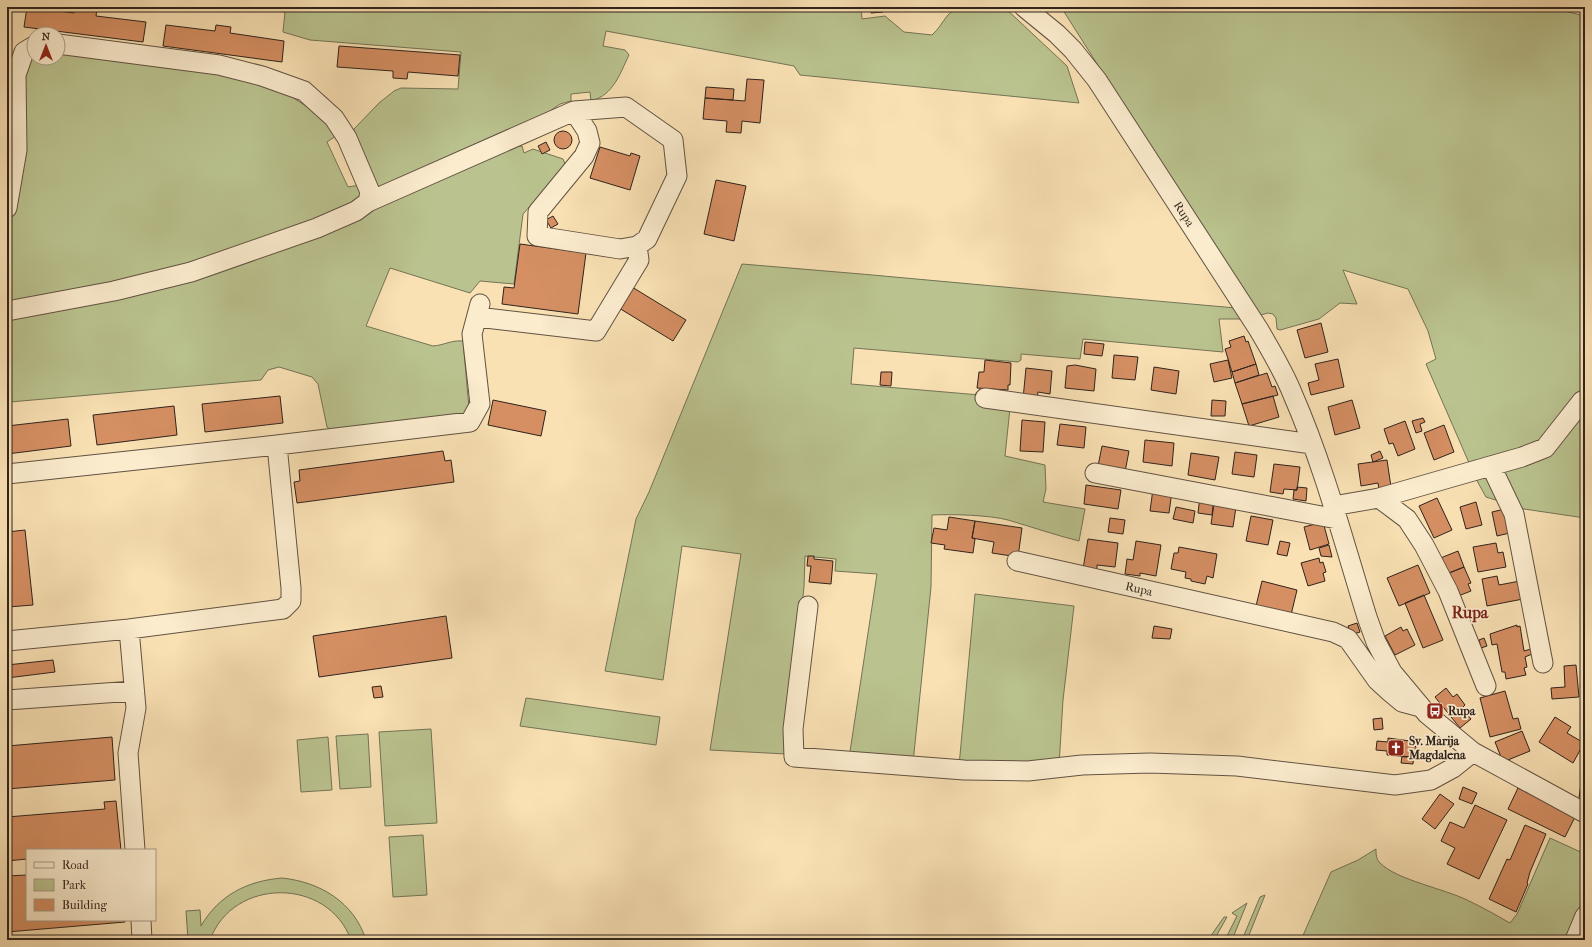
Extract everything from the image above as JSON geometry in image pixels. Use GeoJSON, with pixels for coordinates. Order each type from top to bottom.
{"type":"FeatureCollection","features":[{"type":"Feature","properties":{"kind":"street","name":"Rupa"},"geometry":{"type":"LineString","coordinates":[[1024,7],[1068,45],[1097,80],[1259,330],[1293,395],[1312,444],[1335,513],[1366,617],[1376,642],[1392,672],[1420,707],[1473,752],[1585,814]]}},
{"type":"Feature","properties":{"kind":"street"},"geometry":{"type":"LineString","coordinates":[[66,45],[219,65],[262,76],[304,91],[334,118],[347,138],[370,192],[368,202]]}},
{"type":"Feature","properties":{"kind":"street"},"geometry":{"type":"LineString","coordinates":[[7,208],[17,150],[16,75],[24,52],[26,51]]}},
{"type":"Feature","properties":{"kind":"street"},"geometry":{"type":"LineString","coordinates":[[7,311],[114,291],[191,272],[317,228],[356,210],[368,202],[574,111],[626,107],[673,140],[677,176],[647,238],[638,246],[620,249],[537,236],[538,212],[584,156],[590,143],[588,131],[574,111]]}},
{"type":"Feature","properties":{"kind":"street"},"geometry":{"type":"LineString","coordinates":[[7,474],[277,445],[470,422],[480,404],[472,334],[478,311],[596,331],[639,260],[638,246]]}},
{"type":"Feature","properties":{"kind":"street"},"geometry":{"type":"LineString","coordinates":[[985,398],[1312,444]]}},
{"type":"Feature","properties":{"kind":"street"},"geometry":{"type":"LineString","coordinates":[[1095,473],[1335,513],[1379,498],[1491,466],[1545,448],[1582,401],[1585,400]]}},
{"type":"Feature","properties":{"kind":"street"},"geometry":{"type":"LineString","coordinates":[[7,641],[283,609],[291,601],[277,445]]}},
{"type":"Feature","properties":{"kind":"street"},"geometry":{"type":"LineString","coordinates":[[1491,466],[1514,514],[1543,663]]}},
{"type":"Feature","properties":{"kind":"street"},"geometry":{"type":"LineString","coordinates":[[1379,498],[1407,519],[1424,545],[1448,591],[1486,686]]}},
{"type":"Feature","properties":{"kind":"street","name":"Rupa"},"geometry":{"type":"LineString","coordinates":[[1017,561],[1333,632],[1348,640],[1377,680],[1390,692],[1402,702],[1420,707]]}},
{"type":"Feature","properties":{"kind":"street"},"geometry":{"type":"LineString","coordinates":[[808,606],[793,729],[794,757],[964,770],[1028,771],[1082,765],[1150,763],[1237,766],[1395,785],[1431,780],[1453,768],[1473,752]]}},
{"type":"Feature","properties":{"kind":"street"},"geometry":{"type":"LineString","coordinates":[[129,628],[136,708],[128,753],[135,849]]}},
{"type":"Feature","properties":{"kind":"street"},"geometry":{"type":"LineString","coordinates":[[7,700],[134,691]]}},
{"type":"Feature","properties":{"kind":"street"},"geometry":{"type":"LineString","coordinates":[[1576,940],[1585,916]]}},
{"type":"Feature","properties":{"kind":"street"},"geometry":{"type":"LineString","coordinates":[[141,921],[142,940]]}},
{"type":"Feature","properties":{"kind":"green space"},"geometry":{"type":"Polygon","coordinates":[[[967,6],[1004,7],[1067,66],[1079,103],[800,75],[794,66],[606,31],[603,46],[625,50],[629,55],[611,89],[605,94],[591,101],[590,92],[571,94],[571,101],[560,104],[550,111],[386,189],[377,187],[353,141],[354,129],[379,103],[394,91],[401,88],[458,89],[461,52],[310,40],[283,32],[285,12],[253,7],[861,7],[862,19],[885,16],[904,32],[932,35],[948,15],[960,8],[967,6]]]}},
{"type":"Feature","properties":{"kind":"green space"},"geometry":{"type":"Polygon","coordinates":[[[1061,7],[1548,7],[1585,16],[1585,518],[1524,509],[1486,497],[1476,479],[1426,364],[1436,359],[1428,331],[1408,289],[1343,270],[1357,304],[1340,303],[1319,319],[1280,330],[1277,329],[1276,318],[1273,314],[1268,313],[1257,316],[1061,7]]]}},
{"type":"Feature","properties":{"kind":"green space"},"geometry":{"type":"Polygon","coordinates":[[[66,51],[219,71],[289,95],[309,108],[339,134],[327,142],[348,187],[360,185],[363,192],[355,204],[181,270],[7,301],[7,217],[20,74],[26,64],[26,66],[66,66],[66,51]]]}},
{"type":"Feature","properties":{"kind":"green space"},"geometry":{"type":"Polygon","coordinates":[[[515,146],[522,146],[524,153],[533,149],[563,159],[566,166],[523,214],[514,284],[480,281],[470,293],[390,268],[366,326],[433,346],[455,341],[463,341],[469,408],[463,416],[334,432],[327,427],[318,384],[312,377],[279,367],[268,370],[261,380],[10,402],[7,401],[7,319],[172,284],[515,146]]]}},
{"type":"Feature","properties":{"kind":"green space"},"geometry":{"type":"Polygon","coordinates":[[[742,264],[1236,308],[1241,319],[1219,319],[1223,352],[1083,339],[1080,359],[1021,354],[1021,360],[1018,362],[854,348],[851,384],[980,395],[1010,408],[1005,456],[1045,465],[1046,489],[1043,502],[1085,509],[1079,541],[1000,518],[970,515],[932,515],[931,587],[913,763],[849,758],[877,574],[835,571],[836,559],[805,556],[804,587],[786,754],[710,750],[741,554],[682,546],[663,680],[605,671],[636,519],[649,492],[742,264]]]}},
{"type":"Feature","properties":{"kind":"green space"},"geometry":{"type":"Polygon","coordinates":[[[975,594],[1074,606],[1063,700],[1059,766],[959,766],[975,594]]]}},
{"type":"Feature","properties":{"kind":"green space"},"geometry":{"type":"Polygon","coordinates":[[[526,698],[660,717],[656,745],[520,726],[526,698]]]}},
{"type":"Feature","properties":{"kind":"green space"},"geometry":{"type":"Polygon","coordinates":[[[431,729],[437,823],[385,826],[379,732],[431,729]]]}},
{"type":"Feature","properties":{"kind":"green space"},"geometry":{"type":"Polygon","coordinates":[[[368,734],[371,787],[340,789],[336,736],[368,734]]]}},
{"type":"Feature","properties":{"kind":"green space"},"geometry":{"type":"Polygon","coordinates":[[[328,737],[332,790],[301,792],[297,740],[328,737]]]}},
{"type":"Feature","properties":{"kind":"green space"},"geometry":{"type":"Polygon","coordinates":[[[423,835],[427,895],[393,897],[389,837],[423,835]]]}},
{"type":"Feature","properties":{"kind":"green space"},"geometry":{"type":"Polygon","coordinates":[[[1550,838],[1585,854],[1585,893],[1568,940],[1301,940],[1331,872],[1358,860],[1376,849],[1378,860],[1388,869],[1409,879],[1458,896],[1484,908],[1510,923],[1517,914],[1550,838]]]}},
{"type":"Feature","properties":{"kind":"green space"},"geometry":{"type":"Polygon","coordinates":[[[282,878],[309,884],[334,896],[353,915],[361,927],[366,940],[351,940],[339,919],[322,905],[302,896],[280,893],[259,896],[238,905],[222,919],[210,940],[188,940],[186,911],[200,910],[201,926],[216,906],[235,892],[257,882],[282,878]]]}},
{"type":"Feature","properties":{"kind":"green space"},"geometry":{"type":"Polygon","coordinates":[[[1265,895],[1247,940],[1242,940],[1260,897],[1265,895]]]}},
{"type":"Feature","properties":{"kind":"green space"},"geometry":{"type":"Polygon","coordinates":[[[1247,903],[1232,940],[1225,940],[1237,916],[1232,913],[1247,903]]]}},
{"type":"Feature","properties":{"kind":"green space"},"geometry":{"type":"Polygon","coordinates":[[[1224,917],[1227,917],[1214,940],[1208,940],[1224,917]]]}},
{"type":"Feature","properties":{"kind":"building"},"geometry":{"type":"Polygon","coordinates":[[[27,7],[74,13],[75,7],[86,7],[97,9],[96,16],[146,22],[143,42],[66,32],[66,26],[24,27],[27,7]]]}},
{"type":"Feature","properties":{"kind":"building"},"geometry":{"type":"Polygon","coordinates":[[[871,7],[882,7],[883,12],[871,13],[871,7]]]}},
{"type":"Feature","properties":{"kind":"building"},"geometry":{"type":"Polygon","coordinates":[[[166,25],[215,31],[216,25],[231,27],[230,33],[284,41],[282,62],[163,46],[166,25]]]}},
{"type":"Feature","properties":{"kind":"building"},"geometry":{"type":"Polygon","coordinates":[[[339,46],[460,55],[458,76],[408,72],[407,79],[393,78],[393,71],[337,67],[339,46]]]}},
{"type":"Feature","properties":{"kind":"building"},"geometry":{"type":"Polygon","coordinates":[[[747,79],[764,80],[760,123],[742,121],[741,133],[726,132],[727,121],[703,119],[705,98],[745,101],[747,79]]]}},
{"type":"Feature","properties":{"kind":"building"},"geometry":{"type":"Polygon","coordinates":[[[706,87],[734,89],[733,100],[705,98],[706,87]]]}},
{"type":"Feature","properties":{"kind":"building"},"geometry":{"type":"Polygon","coordinates":[[[559,131],[567,131],[572,136],[570,147],[567,149],[559,149],[554,144],[554,136],[559,131]]]}},
{"type":"Feature","properties":{"kind":"building"},"geometry":{"type":"Polygon","coordinates":[[[546,142],[550,150],[542,154],[538,146],[546,142]]]}},
{"type":"Feature","properties":{"kind":"building"},"geometry":{"type":"Polygon","coordinates":[[[600,147],[630,156],[631,153],[640,156],[630,190],[590,178],[600,147]]]}},
{"type":"Feature","properties":{"kind":"building"},"geometry":{"type":"Polygon","coordinates":[[[716,180],[746,186],[734,241],[704,234],[716,180]]]}},
{"type":"Feature","properties":{"kind":"building"},"geometry":{"type":"Polygon","coordinates":[[[553,216],[558,224],[551,228],[546,220],[553,216]]]}},
{"type":"Feature","properties":{"kind":"building"},"geometry":{"type":"Polygon","coordinates":[[[520,244],[586,253],[578,314],[502,304],[504,287],[514,288],[520,244]]]}},
{"type":"Feature","properties":{"kind":"building"},"geometry":{"type":"Polygon","coordinates":[[[632,287],[686,320],[673,341],[619,308],[632,287]]]}},
{"type":"Feature","properties":{"kind":"building"},"geometry":{"type":"Polygon","coordinates":[[[1321,323],[1328,352],[1305,358],[1297,330],[1321,323]]]}},
{"type":"Feature","properties":{"kind":"building"},"geometry":{"type":"Polygon","coordinates":[[[1244,336],[1246,342],[1248,341],[1256,364],[1232,372],[1225,349],[1231,347],[1229,341],[1244,336]]]}},
{"type":"Feature","properties":{"kind":"building"},"geometry":{"type":"Polygon","coordinates":[[[1085,342],[1104,344],[1102,356],[1084,354],[1085,342]]]}},
{"type":"Feature","properties":{"kind":"building"},"geometry":{"type":"Polygon","coordinates":[[[1114,355],[1138,357],[1135,380],[1112,378],[1114,355]]]}},
{"type":"Feature","properties":{"kind":"building"},"geometry":{"type":"Polygon","coordinates":[[[1338,359],[1344,387],[1311,395],[1308,383],[1319,380],[1315,364],[1338,359]]]}},
{"type":"Feature","properties":{"kind":"building"},"geometry":{"type":"Polygon","coordinates":[[[985,360],[1011,363],[1010,385],[1008,385],[1008,390],[977,388],[979,372],[984,372],[985,360]]]}},
{"type":"Feature","properties":{"kind":"building"},"geometry":{"type":"Polygon","coordinates":[[[1228,360],[1232,378],[1214,382],[1210,364],[1228,360]]]}},
{"type":"Feature","properties":{"kind":"building"},"geometry":{"type":"Polygon","coordinates":[[[1256,364],[1259,375],[1235,383],[1232,372],[1256,364]]]}},
{"type":"Feature","properties":{"kind":"building"},"geometry":{"type":"Polygon","coordinates":[[[1075,365],[1096,369],[1094,391],[1065,388],[1067,366],[1075,365]]]}},
{"type":"Feature","properties":{"kind":"building"},"geometry":{"type":"Polygon","coordinates":[[[1154,367],[1179,371],[1176,394],[1151,390],[1154,367]]]}},
{"type":"Feature","properties":{"kind":"building"},"geometry":{"type":"Polygon","coordinates":[[[1026,368],[1052,371],[1050,394],[1038,392],[1037,401],[1023,399],[1026,368]]]}},
{"type":"Feature","properties":{"kind":"building"},"geometry":{"type":"Polygon","coordinates":[[[881,372],[892,372],[891,386],[880,385],[881,372]]]}},
{"type":"Feature","properties":{"kind":"building"},"geometry":{"type":"Polygon","coordinates":[[[1267,373],[1272,387],[1275,386],[1278,395],[1242,404],[1235,383],[1267,373]]]}},
{"type":"Feature","properties":{"kind":"building"},"geometry":{"type":"Polygon","coordinates":[[[280,396],[283,423],[205,432],[202,404],[280,396]]]}},
{"type":"Feature","properties":{"kind":"building"},"geometry":{"type":"Polygon","coordinates":[[[1273,396],[1279,417],[1249,426],[1242,404],[1273,396]]]}},
{"type":"Feature","properties":{"kind":"building"},"geometry":{"type":"Polygon","coordinates":[[[493,400],[546,411],[541,436],[488,425],[493,400]]]}},
{"type":"Feature","properties":{"kind":"building"},"geometry":{"type":"Polygon","coordinates":[[[1212,400],[1226,401],[1225,416],[1211,416],[1212,400]]]}},
{"type":"Feature","properties":{"kind":"building"},"geometry":{"type":"Polygon","coordinates":[[[1352,400],[1360,428],[1335,435],[1328,407],[1352,400]]]}},
{"type":"Feature","properties":{"kind":"building"},"geometry":{"type":"Polygon","coordinates":[[[174,406],[177,435],[97,445],[93,415],[174,406]]]}},
{"type":"Feature","properties":{"kind":"building"},"geometry":{"type":"Polygon","coordinates":[[[1423,418],[1425,422],[1420,424],[1422,431],[1416,433],[1412,421],[1423,418]]]}},
{"type":"Feature","properties":{"kind":"building"},"geometry":{"type":"Polygon","coordinates":[[[68,419],[71,446],[7,454],[7,426],[68,419]]]}},
{"type":"Feature","properties":{"kind":"building"},"geometry":{"type":"Polygon","coordinates":[[[1022,420],[1045,422],[1043,452],[1020,451],[1022,420]]]}},
{"type":"Feature","properties":{"kind":"building"},"geometry":{"type":"Polygon","coordinates":[[[1405,421],[1415,449],[1398,456],[1393,443],[1389,444],[1384,429],[1405,421]]]}},
{"type":"Feature","properties":{"kind":"building"},"geometry":{"type":"Polygon","coordinates":[[[1060,424],[1086,427],[1084,448],[1057,445],[1060,424]]]}},
{"type":"Feature","properties":{"kind":"building"},"geometry":{"type":"Polygon","coordinates":[[[1444,425],[1454,452],[1434,460],[1424,433],[1444,425]]]}},
{"type":"Feature","properties":{"kind":"building"},"geometry":{"type":"Polygon","coordinates":[[[1145,440],[1174,443],[1172,466],[1143,462],[1145,440]]]}},
{"type":"Feature","properties":{"kind":"building"},"geometry":{"type":"Polygon","coordinates":[[[1102,446],[1129,451],[1125,472],[1098,466],[1102,446]]]}},
{"type":"Feature","properties":{"kind":"building"},"geometry":{"type":"Polygon","coordinates":[[[443,451],[445,461],[451,460],[454,482],[297,503],[294,482],[300,481],[299,470],[443,451]]]}},
{"type":"Feature","properties":{"kind":"building"},"geometry":{"type":"Polygon","coordinates":[[[1380,451],[1383,458],[1373,462],[1371,455],[1380,451]]]}},
{"type":"Feature","properties":{"kind":"building"},"geometry":{"type":"Polygon","coordinates":[[[1235,452],[1257,455],[1254,477],[1232,474],[1235,452]]]}},
{"type":"Feature","properties":{"kind":"building"},"geometry":{"type":"Polygon","coordinates":[[[1191,453],[1219,457],[1215,480],[1188,475],[1191,453]]]}},
{"type":"Feature","properties":{"kind":"building"},"geometry":{"type":"Polygon","coordinates":[[[1387,460],[1391,487],[1379,489],[1378,483],[1361,486],[1358,464],[1387,460]]]}},
{"type":"Feature","properties":{"kind":"building"},"geometry":{"type":"Polygon","coordinates":[[[1274,464],[1300,467],[1297,490],[1284,489],[1283,494],[1270,492],[1274,464]]]}},
{"type":"Feature","properties":{"kind":"building"},"geometry":{"type":"Polygon","coordinates":[[[1086,485],[1121,490],[1118,509],[1084,504],[1086,485]]]}},
{"type":"Feature","properties":{"kind":"building"},"geometry":{"type":"Polygon","coordinates":[[[1297,487],[1307,488],[1306,501],[1293,499],[1294,490],[1297,490],[1297,487]]]}},
{"type":"Feature","properties":{"kind":"building"},"geometry":{"type":"Polygon","coordinates":[[[1153,489],[1172,491],[1169,513],[1150,511],[1153,489]]]}},
{"type":"Feature","properties":{"kind":"building"},"geometry":{"type":"Polygon","coordinates":[[[1200,496],[1214,498],[1212,515],[1198,513],[1200,496]]]}},
{"type":"Feature","properties":{"kind":"building"},"geometry":{"type":"Polygon","coordinates":[[[1437,498],[1452,530],[1434,538],[1419,506],[1437,498]]]}},
{"type":"Feature","properties":{"kind":"building"},"geometry":{"type":"Polygon","coordinates":[[[1476,502],[1482,525],[1466,529],[1460,507],[1476,502]]]}},
{"type":"Feature","properties":{"kind":"building"},"geometry":{"type":"Polygon","coordinates":[[[1214,504],[1236,507],[1233,527],[1211,524],[1214,504]]]}},
{"type":"Feature","properties":{"kind":"building"},"geometry":{"type":"Polygon","coordinates":[[[1176,507],[1195,511],[1193,523],[1173,519],[1176,507]]]}},
{"type":"Feature","properties":{"kind":"building"},"geometry":{"type":"Polygon","coordinates":[[[1509,508],[1514,532],[1497,536],[1492,512],[1509,508]]]}},
{"type":"Feature","properties":{"kind":"building"},"geometry":{"type":"Polygon","coordinates":[[[1251,516],[1273,520],[1268,545],[1246,541],[1251,516]]]}},
{"type":"Feature","properties":{"kind":"building"},"geometry":{"type":"Polygon","coordinates":[[[949,517],[975,521],[972,538],[975,539],[973,553],[944,549],[945,545],[931,543],[934,528],[947,530],[949,517]]]}},
{"type":"Feature","properties":{"kind":"building"},"geometry":{"type":"Polygon","coordinates":[[[1110,518],[1125,520],[1123,534],[1108,532],[1110,518]]]}},
{"type":"Feature","properties":{"kind":"building"},"geometry":{"type":"Polygon","coordinates":[[[975,521],[1022,528],[1018,557],[992,553],[994,542],[972,538],[975,521]]]}},
{"type":"Feature","properties":{"kind":"building"},"geometry":{"type":"Polygon","coordinates":[[[1323,522],[1329,544],[1310,550],[1304,527],[1323,522]]]}},
{"type":"Feature","properties":{"kind":"building"},"geometry":{"type":"Polygon","coordinates":[[[25,530],[33,605],[8,607],[7,532],[25,530]]]}},
{"type":"Feature","properties":{"kind":"building"},"geometry":{"type":"Polygon","coordinates":[[[1088,539],[1118,543],[1115,567],[1097,565],[1097,570],[1083,569],[1088,539]]]}},
{"type":"Feature","properties":{"kind":"building"},"geometry":{"type":"Polygon","coordinates":[[[1136,541],[1161,545],[1156,576],[1140,573],[1140,576],[1125,574],[1127,559],[1133,560],[1136,541]]]}},
{"type":"Feature","properties":{"kind":"building"},"geometry":{"type":"Polygon","coordinates":[[[1280,541],[1290,543],[1287,556],[1277,554],[1280,541]]]}},
{"type":"Feature","properties":{"kind":"building"},"geometry":{"type":"Polygon","coordinates":[[[1496,543],[1498,553],[1503,552],[1506,567],[1478,572],[1473,547],[1496,543]]]}},
{"type":"Feature","properties":{"kind":"building"},"geometry":{"type":"Polygon","coordinates":[[[1329,545],[1332,557],[1321,556],[1319,548],[1329,545]]]}},
{"type":"Feature","properties":{"kind":"building"},"geometry":{"type":"Polygon","coordinates":[[[1179,547],[1217,554],[1213,578],[1207,576],[1205,584],[1191,581],[1191,579],[1185,578],[1186,572],[1171,569],[1174,553],[1178,553],[1179,547]]]}},
{"type":"Feature","properties":{"kind":"building"},"geometry":{"type":"Polygon","coordinates":[[[1458,551],[1464,567],[1444,575],[1438,559],[1458,551]]]}},
{"type":"Feature","properties":{"kind":"building"},"geometry":{"type":"Polygon","coordinates":[[[808,556],[814,556],[814,559],[833,561],[831,584],[809,582],[811,566],[807,566],[808,556]]]}},
{"type":"Feature","properties":{"kind":"building"},"geometry":{"type":"Polygon","coordinates":[[[1319,558],[1320,563],[1323,562],[1326,572],[1323,573],[1325,581],[1308,586],[1301,563],[1319,558]]]}},
{"type":"Feature","properties":{"kind":"building"},"geometry":{"type":"Polygon","coordinates":[[[1418,565],[1430,593],[1399,606],[1387,578],[1418,565]]]}},
{"type":"Feature","properties":{"kind":"building"},"geometry":{"type":"Polygon","coordinates":[[[1464,567],[1471,583],[1468,584],[1471,591],[1453,598],[1444,575],[1464,567]]]}},
{"type":"Feature","properties":{"kind":"building"},"geometry":{"type":"Polygon","coordinates":[[[1497,576],[1499,585],[1520,581],[1523,599],[1487,606],[1482,579],[1497,576]]]}},
{"type":"Feature","properties":{"kind":"building"},"geometry":{"type":"Polygon","coordinates":[[[1262,581],[1297,590],[1291,615],[1256,606],[1262,581]]]}},
{"type":"Feature","properties":{"kind":"building"},"geometry":{"type":"Polygon","coordinates":[[[1424,595],[1443,640],[1423,648],[1405,603],[1424,595]]]}},
{"type":"Feature","properties":{"kind":"building"},"geometry":{"type":"Polygon","coordinates":[[[446,616],[452,658],[319,677],[313,636],[446,616]]]}},
{"type":"Feature","properties":{"kind":"building"},"geometry":{"type":"Polygon","coordinates":[[[1357,623],[1360,632],[1351,635],[1348,626],[1357,623]]]}},
{"type":"Feature","properties":{"kind":"building"},"geometry":{"type":"Polygon","coordinates":[[[1517,625],[1517,627],[1520,626],[1524,651],[1531,649],[1532,654],[1525,657],[1527,667],[1524,668],[1526,675],[1506,679],[1505,672],[1502,672],[1497,644],[1492,645],[1490,634],[1517,625]]]}},
{"type":"Feature","properties":{"kind":"building"},"geometry":{"type":"Polygon","coordinates":[[[1154,626],[1172,629],[1170,639],[1152,638],[1154,626]]]}},
{"type":"Feature","properties":{"kind":"building"},"geometry":{"type":"Polygon","coordinates":[[[1401,627],[1403,631],[1407,629],[1415,645],[1395,655],[1385,636],[1401,627]]]}},
{"type":"Feature","properties":{"kind":"building"},"geometry":{"type":"Polygon","coordinates":[[[1484,638],[1487,646],[1481,648],[1479,640],[1484,638]]]}},
{"type":"Feature","properties":{"kind":"building"},"geometry":{"type":"Polygon","coordinates":[[[53,660],[55,672],[7,678],[7,665],[53,660]]]}},
{"type":"Feature","properties":{"kind":"building"},"geometry":{"type":"Polygon","coordinates":[[[1576,665],[1579,697],[1552,699],[1551,688],[1565,687],[1564,666],[1576,665]]]}},
{"type":"Feature","properties":{"kind":"building"},"geometry":{"type":"Polygon","coordinates":[[[381,686],[383,697],[374,698],[372,687],[381,686]]]}},
{"type":"Feature","properties":{"kind":"building"},"geometry":{"type":"Polygon","coordinates":[[[1446,688],[1453,697],[1457,694],[1465,705],[1462,708],[1471,719],[1460,728],[1435,697],[1446,688]]]}},
{"type":"Feature","properties":{"kind":"building"},"geometry":{"type":"Polygon","coordinates":[[[1505,691],[1513,719],[1518,718],[1521,729],[1490,737],[1480,698],[1505,691]]]}},
{"type":"Feature","properties":{"kind":"building"},"geometry":{"type":"Polygon","coordinates":[[[1555,717],[1571,727],[1567,733],[1584,743],[1573,763],[1539,742],[1555,717]]]}},
{"type":"Feature","properties":{"kind":"building"},"geometry":{"type":"Polygon","coordinates":[[[1382,718],[1383,729],[1374,730],[1373,719],[1382,718]]]}},
{"type":"Feature","properties":{"kind":"building"},"geometry":{"type":"Polygon","coordinates":[[[1522,731],[1530,751],[1503,762],[1495,742],[1522,731]]]}},
{"type":"Feature","properties":{"kind":"building"},"geometry":{"type":"Polygon","coordinates":[[[112,737],[115,780],[7,789],[7,746],[112,737]]]}},
{"type":"Feature","properties":{"kind":"building","name":"Sv. Marija Magdalena"},"geometry":{"type":"Polygon","coordinates":[[[1388,738],[1410,741],[1416,747],[1415,752],[1411,756],[1406,757],[1387,755],[1387,751],[1376,750],[1377,741],[1388,742],[1388,738]]]}},
{"type":"Feature","properties":{"kind":"building"},"geometry":{"type":"Polygon","coordinates":[[[1414,754],[1413,764],[1401,763],[1402,756],[1409,757],[1414,754]]]}},
{"type":"Feature","properties":{"kind":"building"},"geometry":{"type":"Polygon","coordinates":[[[1585,761],[1585,798],[1579,797],[1585,761]]]}},
{"type":"Feature","properties":{"kind":"building"},"geometry":{"type":"Polygon","coordinates":[[[1463,787],[1477,793],[1472,804],[1459,799],[1463,787]]]}},
{"type":"Feature","properties":{"kind":"building"},"geometry":{"type":"Polygon","coordinates":[[[1518,788],[1575,817],[1565,837],[1508,809],[1518,788]]]}},
{"type":"Feature","properties":{"kind":"building"},"geometry":{"type":"Polygon","coordinates":[[[1440,794],[1454,804],[1435,829],[1422,819],[1440,794]]]}},
{"type":"Feature","properties":{"kind":"building"},"geometry":{"type":"Polygon","coordinates":[[[116,801],[121,849],[26,849],[26,859],[7,861],[7,817],[105,809],[104,802],[116,801]]]}},
{"type":"Feature","properties":{"kind":"building"},"geometry":{"type":"Polygon","coordinates":[[[1475,805],[1507,820],[1479,879],[1447,864],[1455,848],[1441,841],[1450,822],[1464,828],[1475,805]]]}},
{"type":"Feature","properties":{"kind":"building"},"geometry":{"type":"Polygon","coordinates":[[[1525,825],[1546,834],[1530,872],[1528,884],[1516,912],[1489,899],[1507,859],[1510,860],[1525,825]]]}},
{"type":"Feature","properties":{"kind":"building"},"geometry":{"type":"Polygon","coordinates":[[[26,875],[26,921],[125,922],[7,932],[7,876],[26,875]]]}},
{"type":"Feature","properties":{"kind":"place","name":"Rupa"},"geometry":{"type":"Point","coordinates":[1435,711]}},
{"type":"Feature","properties":{"kind":"place","name":"Sv. Marija Magdalena"},"geometry":{"type":"Point","coordinates":[1396,748]}},
{"type":"Feature","properties":{"kind":"district","name":"Rupa"},"geometry":{"type":"Point","coordinates":[1470,612]}}]}
